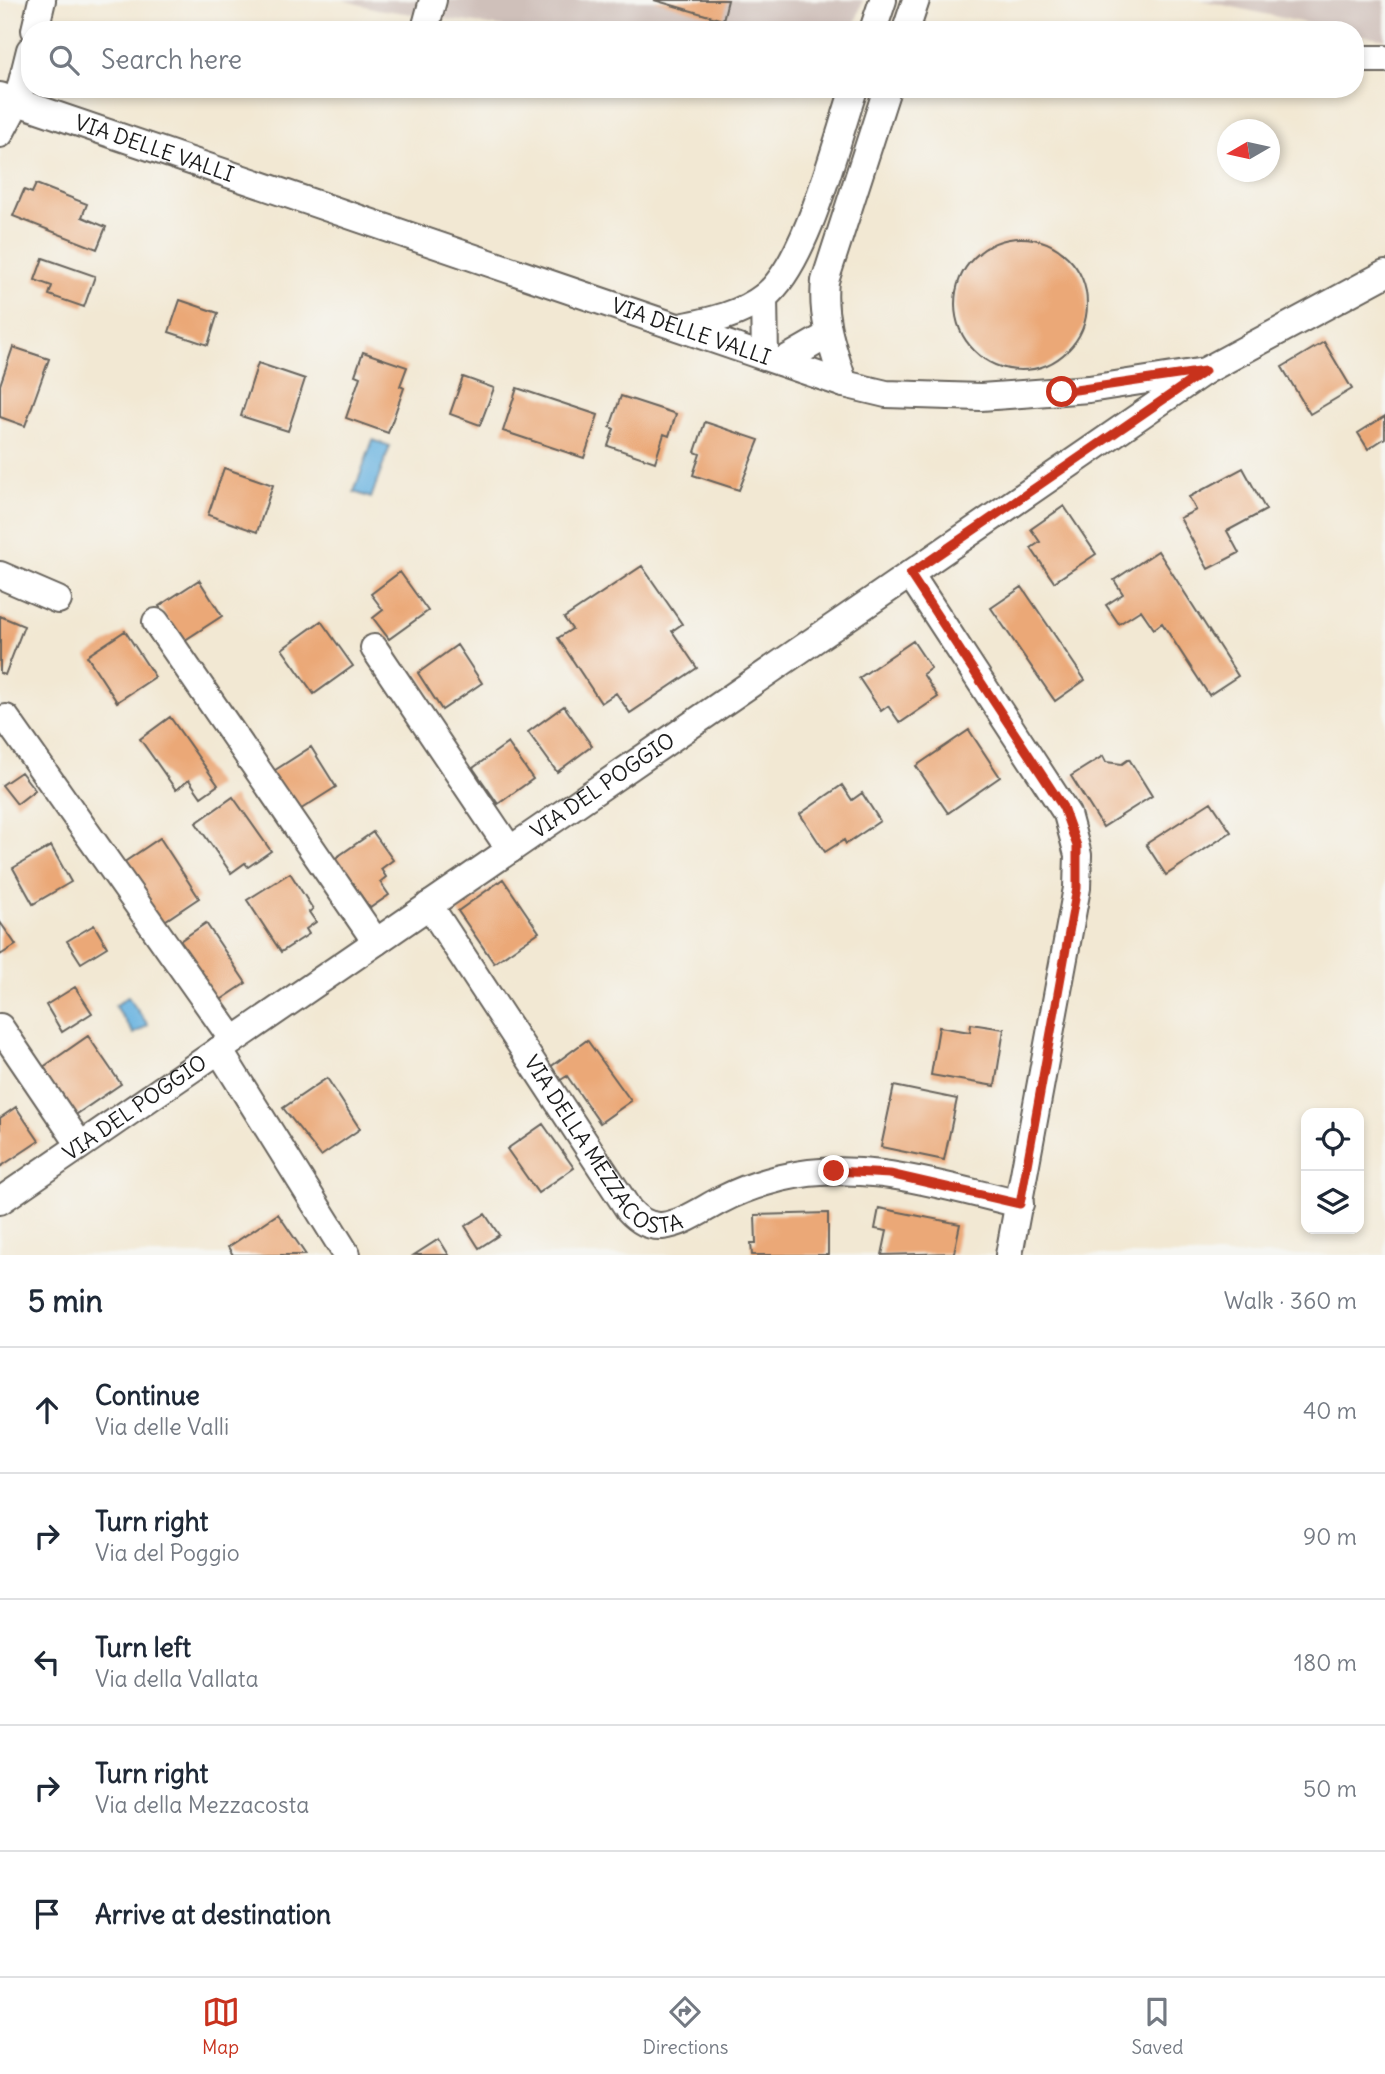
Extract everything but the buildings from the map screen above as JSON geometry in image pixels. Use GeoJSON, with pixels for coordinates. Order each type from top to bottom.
{"type":"FeatureCollection","features":[{"type":"Feature","properties":{"kind":"street"},"geometry":{"type":"LineString","coordinates":[[37,21],[42,0]]}},
{"type":"Feature","properties":{"kind":"street"},"geometry":{"type":"LineString","coordinates":[[427,21],[433,0]]}},
{"type":"Feature","properties":{"kind":"street"},"geometry":{"type":"LineString","coordinates":[[876,21],[883,0]]}},
{"type":"Feature","properties":{"kind":"street"},"geometry":{"type":"LineString","coordinates":[[909,21],[916,0]]}},
{"type":"Feature","properties":{"kind":"street"},"geometry":{"type":"LineString","coordinates":[[1364,59],[1385,59]]}},
{"type":"Feature","properties":{"kind":"street"},"geometry":{"type":"LineString","coordinates":[[0,134],[8,99],[21,70]]}},
{"type":"Feature","properties":{"kind":"street"},"geometry":{"type":"LineString","coordinates":[[678,327],[724,317],[764,297],[786,274],[798,253],[850,98]]}},
{"type":"Feature","properties":{"kind":"street"},"geometry":{"type":"LineString","coordinates":[[844,384],[828,335],[824,300],[829,264],[884,98]]}},
{"type":"Feature","properties":{"kind":"street","name":"VIA DELLE VALLI"},"geometry":{"type":"LineString","coordinates":[[8,99],[844,384],[886,394],[981,397],[1089,389],[1205,371],[1385,274]]}},
{"type":"Feature","properties":{"kind":"street"},"geometry":{"type":"LineString","coordinates":[[764,297],[773,360],[828,335]]}},
{"type":"Feature","properties":{"kind":"street","name":"VIA DEL POGGIO"},"geometry":{"type":"LineString","coordinates":[[0,1201],[1205,371]]}},
{"type":"Feature","properties":{"kind":"street"},"geometry":{"type":"LineString","coordinates":[[910,574],[1063,807],[1077,846],[1077,888],[1009,1255]]}},
{"type":"Feature","properties":{"kind":"street"},"geometry":{"type":"LineString","coordinates":[[0,575],[58,600]]}},
{"type":"Feature","properties":{"kind":"street"},"geometry":{"type":"LineString","coordinates":[[156,622],[376,942]]}},
{"type":"Feature","properties":{"kind":"street"},"geometry":{"type":"LineString","coordinates":[[374,648],[510,850]]}},
{"type":"Feature","properties":{"kind":"street"},"geometry":{"type":"LineString","coordinates":[[6,718],[226,1045],[347,1255]]}},
{"type":"Feature","properties":{"kind":"street","name":"VIA DELLA MEZZACOSTA"},"geometry":{"type":"LineString","coordinates":[[429,905],[629,1210],[643,1222],[652,1225],[675,1223],[755,1186],[794,1175],[825,1171],[890,1174],[1020,1204]]}},
{"type":"Feature","properties":{"kind":"street"},"geometry":{"type":"LineString","coordinates":[[0,1027],[80,1145]]}},
{"type":"Feature","properties":{"kind":"shaded area"},"geometry":{"type":"Polygon","coordinates":[[[343,0],[863,0],[856,21],[462,21],[377,9],[343,0]]]}},
{"type":"Feature","properties":{"kind":"shaded area"},"geometry":{"type":"Polygon","coordinates":[[[1201,0],[1385,0],[1385,39],[1364,36],[1364,21],[1296,21],[1201,0]]]}},
{"type":"Feature","properties":{"kind":"water"},"geometry":{"type":"Polygon","coordinates":[[[373,440],[390,446],[371,498],[354,492],[373,440]]]}},
{"type":"Feature","properties":{"kind":"water"},"geometry":{"type":"Polygon","coordinates":[[[128,997],[148,1025],[134,1034],[115,1006],[128,997]]]}},
{"type":"Feature","properties":{"kind":"route"},"geometry":{"type":"LineString","coordinates":[[834,1171],[890,1174],[1020,1204],[1077,888],[1077,846],[1063,807],[910,574],[1205,371],[1062,392]]}}]}
